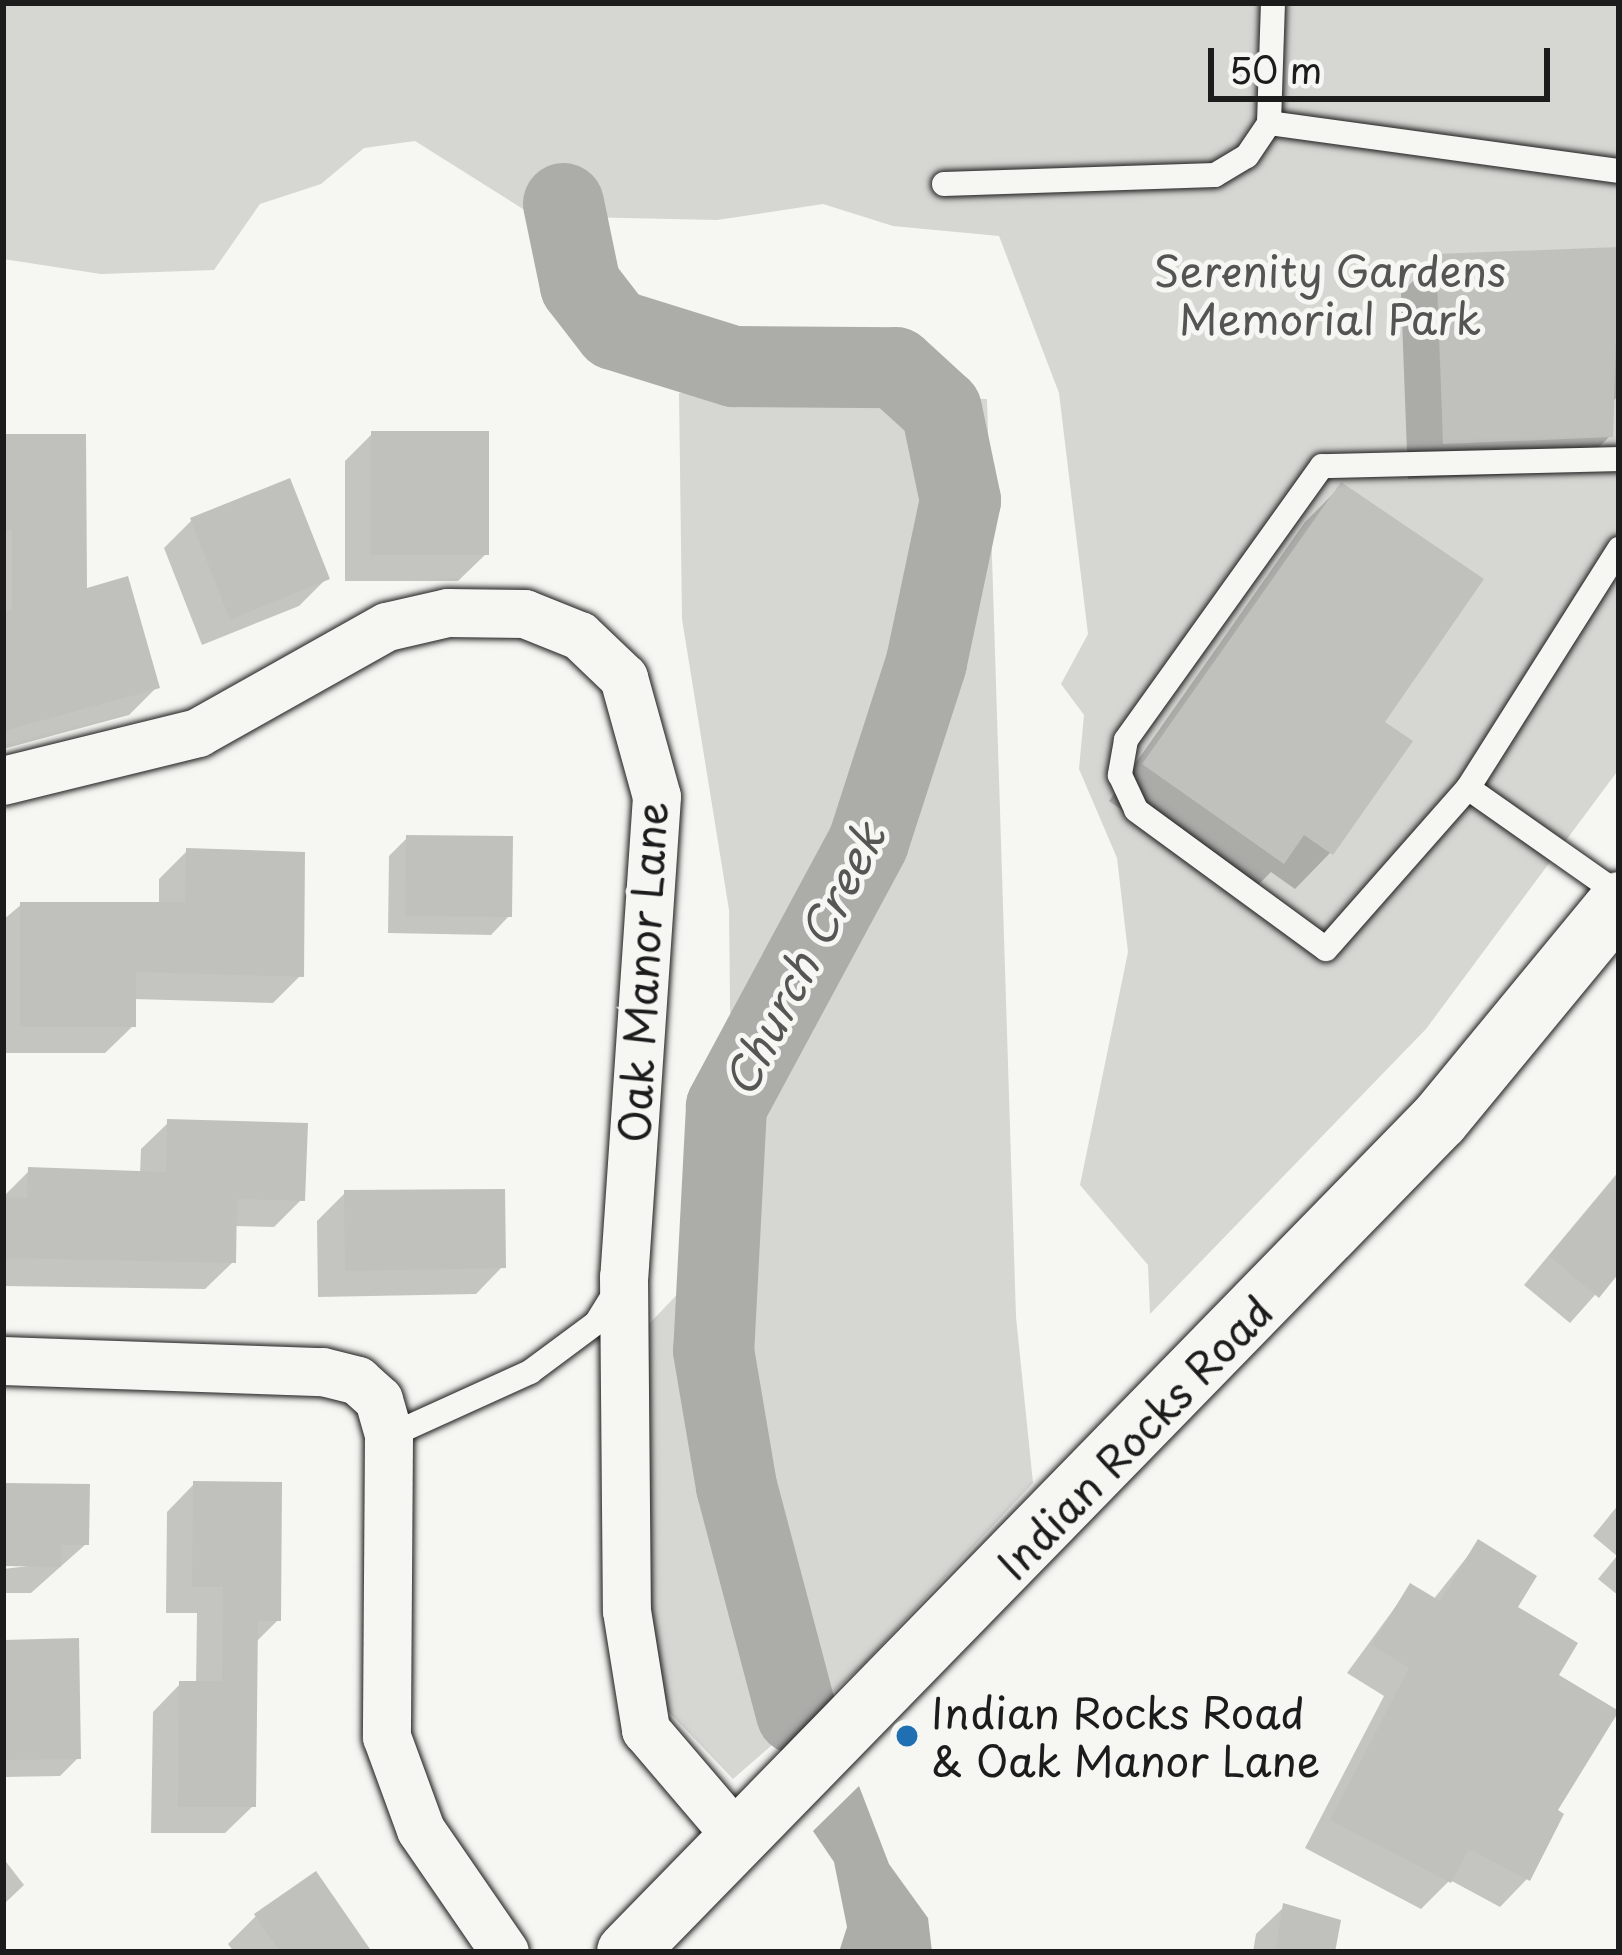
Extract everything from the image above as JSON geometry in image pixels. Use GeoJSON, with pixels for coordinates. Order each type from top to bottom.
{"type":"FeatureCollection","features":[{"type":"Feature","properties":{"kind":"street","name":"Oak Manor Lane"},"geometry":{"type":"LineString","coordinates":[[3,781],[198,733],[387,627],[448,613],[525,614],[580,636],[624,678],[657,797],[624,1277],[627,1611],[646,1730],[740,1840]]}},
{"type":"Feature","properties":{"kind":"street","name":"Indian Rocks Road"},"geometry":{"type":"LineString","coordinates":[[627,1952],[1440,1119],[1619,898]]}},
{"type":"Feature","properties":{"kind":"street"},"geometry":{"type":"LineString","coordinates":[[3,1361],[323,1372],[358,1382],[379,1400],[389,1436],[387,1737],[421,1830],[505,1952]]}},
{"type":"Feature","properties":{"kind":"lane"},"geometry":{"type":"LineString","coordinates":[[944,184],[1215,175],[1247,156],[1269,123],[1273,3]]}},
{"type":"Feature","properties":{"kind":"lane"},"geometry":{"type":"LineString","coordinates":[[1269,123],[1619,171]]}},
{"type":"Feature","properties":{"kind":"lane"},"geometry":{"type":"LineString","coordinates":[[1619,458],[1322,466],[1126,740],[1120,776],[1136,810],[1326,949],[1468,788],[1619,548]]}},
{"type":"Feature","properties":{"kind":"lane"},"geometry":{"type":"LineString","coordinates":[[1468,788],[1619,898]]}},
{"type":"Feature","properties":{"kind":"lane"},"geometry":{"type":"LineString","coordinates":[[389,1436],[530,1372],[596,1323],[624,1277]]}},
{"type":"Feature","properties":{"kind":"green space","name":"Serenity Gardens Memorial Park"},"geometry":{"type":"Polygon","coordinates":[[[3,3],[1619,3],[1619,769],[1426,1029],[1150,1314],[1148,1265],[1080,1185],[1128,952],[1117,858],[1079,769],[1084,715],[1061,684],[1088,634],[1059,393],[999,236],[893,226],[823,204],[717,220],[534,216],[415,141],[364,148],[321,184],[260,204],[214,270],[101,274],[3,259],[3,3]]]}},
{"type":"Feature","properties":{"kind":"green space"},"geometry":{"type":"Polygon","coordinates":[[[679,393],[987,399],[1016,1317],[1033,1483],[861,1667],[733,1779],[667,1710],[650,1608],[648,1325],[709,1261],[731,1090],[729,910],[682,619],[679,393]]]}},
{"type":"Feature","properties":{"kind":"shaded area"},"geometry":{"type":"Polygon","coordinates":[[[859,1786],[889,1864],[928,1918],[932,1952],[839,1952],[847,1927],[834,1862],[813,1831],[859,1786]]]}},
{"type":"Feature","properties":{"kind":"building"},"geometry":{"type":"Polygon","coordinates":[[[1619,247],[1613,437],[1443,444],[1436,254],[1619,247]]]}},
{"type":"Feature","properties":{"kind":"building"},"geometry":{"type":"Polygon","coordinates":[[[371,431],[489,431],[489,555],[371,555],[371,431]]]}},
{"type":"Feature","properties":{"kind":"building"},"geometry":{"type":"Polygon","coordinates":[[[6,434],[86,434],[87,588],[128,576],[160,688],[3,731],[3,612],[12,609],[12,530],[3,530],[6,434]]]}},
{"type":"Feature","properties":{"kind":"building"},"geometry":{"type":"Polygon","coordinates":[[[290,478],[330,579],[230,620],[190,518],[290,478]]]}},
{"type":"Feature","properties":{"kind":"building"},"geometry":{"type":"Polygon","coordinates":[[[1341,482],[1484,579],[1385,722],[1413,741],[1333,855],[1304,835],[1284,864],[1142,764],[1341,482]]]}},
{"type":"Feature","properties":{"kind":"building"},"geometry":{"type":"Polygon","coordinates":[[[406,835],[513,836],[512,917],[405,916],[406,835]]]}},
{"type":"Feature","properties":{"kind":"building"},"geometry":{"type":"Polygon","coordinates":[[[186,848],[305,852],[304,977],[136,972],[136,1027],[20,1027],[20,902],[185,902],[186,848]]]}},
{"type":"Feature","properties":{"kind":"building"},"geometry":{"type":"Polygon","coordinates":[[[167,1119],[308,1123],[305,1201],[237,1199],[236,1263],[3,1258],[3,1197],[27,1198],[28,1167],[166,1172],[167,1119]]]}},
{"type":"Feature","properties":{"kind":"building"},"geometry":{"type":"Polygon","coordinates":[[[1619,1173],[1619,1273],[1599,1298],[1549,1256],[1619,1173]]]}},
{"type":"Feature","properties":{"kind":"building"},"geometry":{"type":"Polygon","coordinates":[[[505,1189],[506,1268],[345,1271],[344,1190],[505,1189]]]}},
{"type":"Feature","properties":{"kind":"building"},"geometry":{"type":"Polygon","coordinates":[[[193,1481],[282,1482],[281,1621],[258,1621],[256,1807],[178,1807],[179,1681],[222,1681],[223,1587],[192,1587],[193,1481]]]}},
{"type":"Feature","properties":{"kind":"building"},"geometry":{"type":"Polygon","coordinates":[[[3,1483],[90,1484],[89,1545],[61,1545],[61,1567],[3,1566],[3,1483]]]}},
{"type":"Feature","properties":{"kind":"building"},"geometry":{"type":"Polygon","coordinates":[[[1478,1539],[1537,1576],[1518,1607],[1578,1643],[1559,1675],[1619,1711],[1558,1810],[1564,1814],[1530,1881],[1469,1849],[1451,1883],[1330,1820],[1409,1668],[1372,1645],[1410,1583],[1440,1601],[1478,1539]]]}},
{"type":"Feature","properties":{"kind":"building"},"geometry":{"type":"Polygon","coordinates":[[[79,1638],[81,1759],[4,1760],[3,1640],[79,1638]]]}},
{"type":"Feature","properties":{"kind":"building"},"geometry":{"type":"Polygon","coordinates":[[[316,1871],[372,1952],[280,1952],[254,1914],[316,1871]]]}},
{"type":"Feature","properties":{"kind":"building"},"geometry":{"type":"Polygon","coordinates":[[[1283,1903],[1341,1920],[1335,1952],[1275,1952],[1283,1903]]]}},
{"type":"Feature","properties":{"kind":"waterway","name":"Church Creek"},"geometry":{"type":"LineString","coordinates":[[563,203],[580,285],[614,329],[733,366],[895,367],[941,409],[960,500],[926,662],[868,842],[726,1106],[713,1350],[736,1486],[796,1713]]}},
{"type":"Feature","properties":{"kind":"place","name":"Indian Rocks Road & Oak Manor Lane"},"geometry":{"type":"Point","coordinates":[907,1736]}}]}
